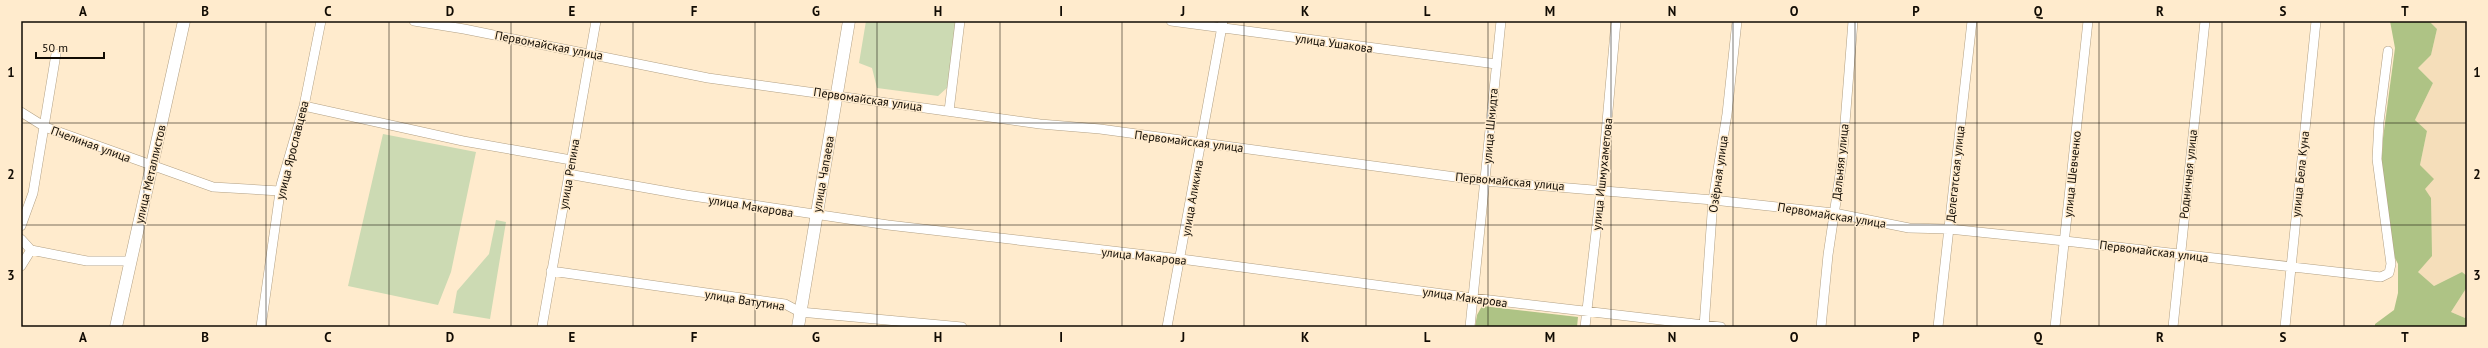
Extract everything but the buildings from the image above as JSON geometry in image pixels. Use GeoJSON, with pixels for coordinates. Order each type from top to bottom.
{"type":"FeatureCollection","features":[{"type":"Feature","properties":{"kind":"street","name":"улица Металлистов"},"geometry":{"type":"LineString","coordinates":[[116,327],[184,21]]}},
{"type":"Feature","properties":{"kind":"street","name":"улица Ярославцева"},"geometry":{"type":"LineString","coordinates":[[261,327],[280,191],[304,106],[321,21]]}},
{"type":"Feature","properties":{"kind":"street","name":"Первомайская улица"},"geometry":{"type":"LineString","coordinates":[[414,21],[465,25],[708,78],[837,94],[949,111],[1310,156],[1485,181],[1601,189],[1713,200],[1834,213],[1909,228],[1949,229],[2065,241],[2381,277],[2389,273],[2391,264],[2377,159],[2379,122],[2388,51]]}},
{"type":"Feature","properties":{"kind":"street","name":"улица Репина"},"geometry":{"type":"LineString","coordinates":[[542,327],[596,21]]}},
{"type":"Feature","properties":{"kind":"street","name":"улица Чапаева"},"geometry":{"type":"LineString","coordinates":[[798,327],[849,21]]}},
{"type":"Feature","properties":{"kind":"street"},"geometry":{"type":"LineString","coordinates":[[949,111],[960,21]]}},
{"type":"Feature","properties":{"kind":"street","name":"улица Ушакова"},"geometry":{"type":"LineString","coordinates":[[1171,21],[1223,24],[1496,64]]}},
{"type":"Feature","properties":{"kind":"street","name":"улица Шмидта"},"geometry":{"type":"LineString","coordinates":[[1470,327],[1501,21]]}},
{"type":"Feature","properties":{"kind":"street","name":"улица Ишмухаметова"},"geometry":{"type":"LineString","coordinates":[[1585,327],[1601,189],[1616,21]]}},
{"type":"Feature","properties":{"kind":"street","name":"Озёрная улица"},"geometry":{"type":"LineString","coordinates":[[1704,326],[1713,200],[1727,114],[1737,21]]}},
{"type":"Feature","properties":{"kind":"street","name":"Дальняя улица"},"geometry":{"type":"LineString","coordinates":[[1821,327],[1828,255],[1842,160],[1853,21]]}},
{"type":"Feature","properties":{"kind":"street","name":"Делегатская улица"},"geometry":{"type":"LineString","coordinates":[[1938,327],[1972,21]]}},
{"type":"Feature","properties":{"kind":"street","name":"улица Шевченко"},"geometry":{"type":"LineString","coordinates":[[2055,327],[2088,21]]}},
{"type":"Feature","properties":{"kind":"street","name":"Родничная улица"},"geometry":{"type":"LineString","coordinates":[[2173,327],[2205,21]]}},
{"type":"Feature","properties":{"kind":"street","name":"улица Бела Куна"},"geometry":{"type":"LineString","coordinates":[[2285,327],[2316,21]]}},
{"type":"Feature","properties":{"kind":"street","name":"улица Аликина"},"geometry":{"type":"LineString","coordinates":[[1167,327],[1181,259],[1223,24]]}},
{"type":"Feature","properties":{"kind":"street"},"geometry":{"type":"LineString","coordinates":[[21,226],[33,193],[56,54]]}},
{"type":"Feature","properties":{"kind":"street"},"geometry":{"type":"LineString","coordinates":[[304,106],[463,141],[571,160]]}},
{"type":"Feature","properties":{"kind":"street","name":"Пчелиная улица"},"geometry":{"type":"LineString","coordinates":[[21,112],[44,127],[214,187],[280,191]]}},
{"type":"Feature","properties":{"kind":"street","name":"улица Макарова"},"geometry":{"type":"LineString","coordinates":[[568,174],[816,216],[1069,248],[1181,259],[1473,298],[1721,327]]}},
{"type":"Feature","properties":{"kind":"street"},"geometry":{"type":"LineString","coordinates":[[21,239],[30,250],[87,261],[130,261]]}},
{"type":"Feature","properties":{"kind":"street"},"geometry":{"type":"LineString","coordinates":[[21,266],[30,250]]}},
{"type":"Feature","properties":{"kind":"street","name":"улица Ватутина"},"geometry":{"type":"LineString","coordinates":[[551,271],[785,304],[800,312],[962,327]]}},
{"type":"Feature","properties":{"kind":"shaded area"},"geometry":{"type":"Polygon","coordinates":[[[2429,21],[2467,21],[2467,276],[2462,272],[2434,286],[2418,272],[2425,189],[2420,165],[2427,131],[2415,120],[2433,83],[2418,68],[2431,55],[2437,29],[2429,21]]]}},
{"type":"Feature","properties":{"kind":"shaded area"},"geometry":{"type":"Polygon","coordinates":[[[2467,287],[2467,315],[2465,318],[2451,312],[2467,287]]]}},
{"type":"Feature","properties":{"kind":"green space"},"geometry":{"type":"Polygon","coordinates":[[[866,21],[957,21],[948,87],[938,96],[877,88],[872,68],[859,63],[866,21]]]}},
{"type":"Feature","properties":{"kind":"green space"},"geometry":{"type":"Polygon","coordinates":[[[2390,21],[2429,21],[2437,29],[2431,55],[2418,68],[2433,83],[2415,120],[2427,131],[2420,165],[2434,179],[2425,189],[2431,198],[2432,256],[2418,272],[2434,286],[2462,272],[2467,276],[2467,287],[2451,312],[2465,318],[2467,315],[2467,327],[2375,327],[2375,324],[2394,310],[2398,293],[2398,264],[2389,246],[2381,173],[2383,138],[2395,48],[2390,21]]]}},
{"type":"Feature","properties":{"kind":"green space"},"geometry":{"type":"Polygon","coordinates":[[[383,134],[476,152],[451,272],[438,305],[348,286],[383,134]]]}},
{"type":"Feature","properties":{"kind":"green space"},"geometry":{"type":"Polygon","coordinates":[[[496,220],[506,222],[490,319],[453,313],[457,291],[489,254],[496,220]]]}},
{"type":"Feature","properties":{"kind":"green space"},"geometry":{"type":"Polygon","coordinates":[[[1482,306],[1578,317],[1577,327],[1475,327],[1477,315],[1482,306]]]}}]}
